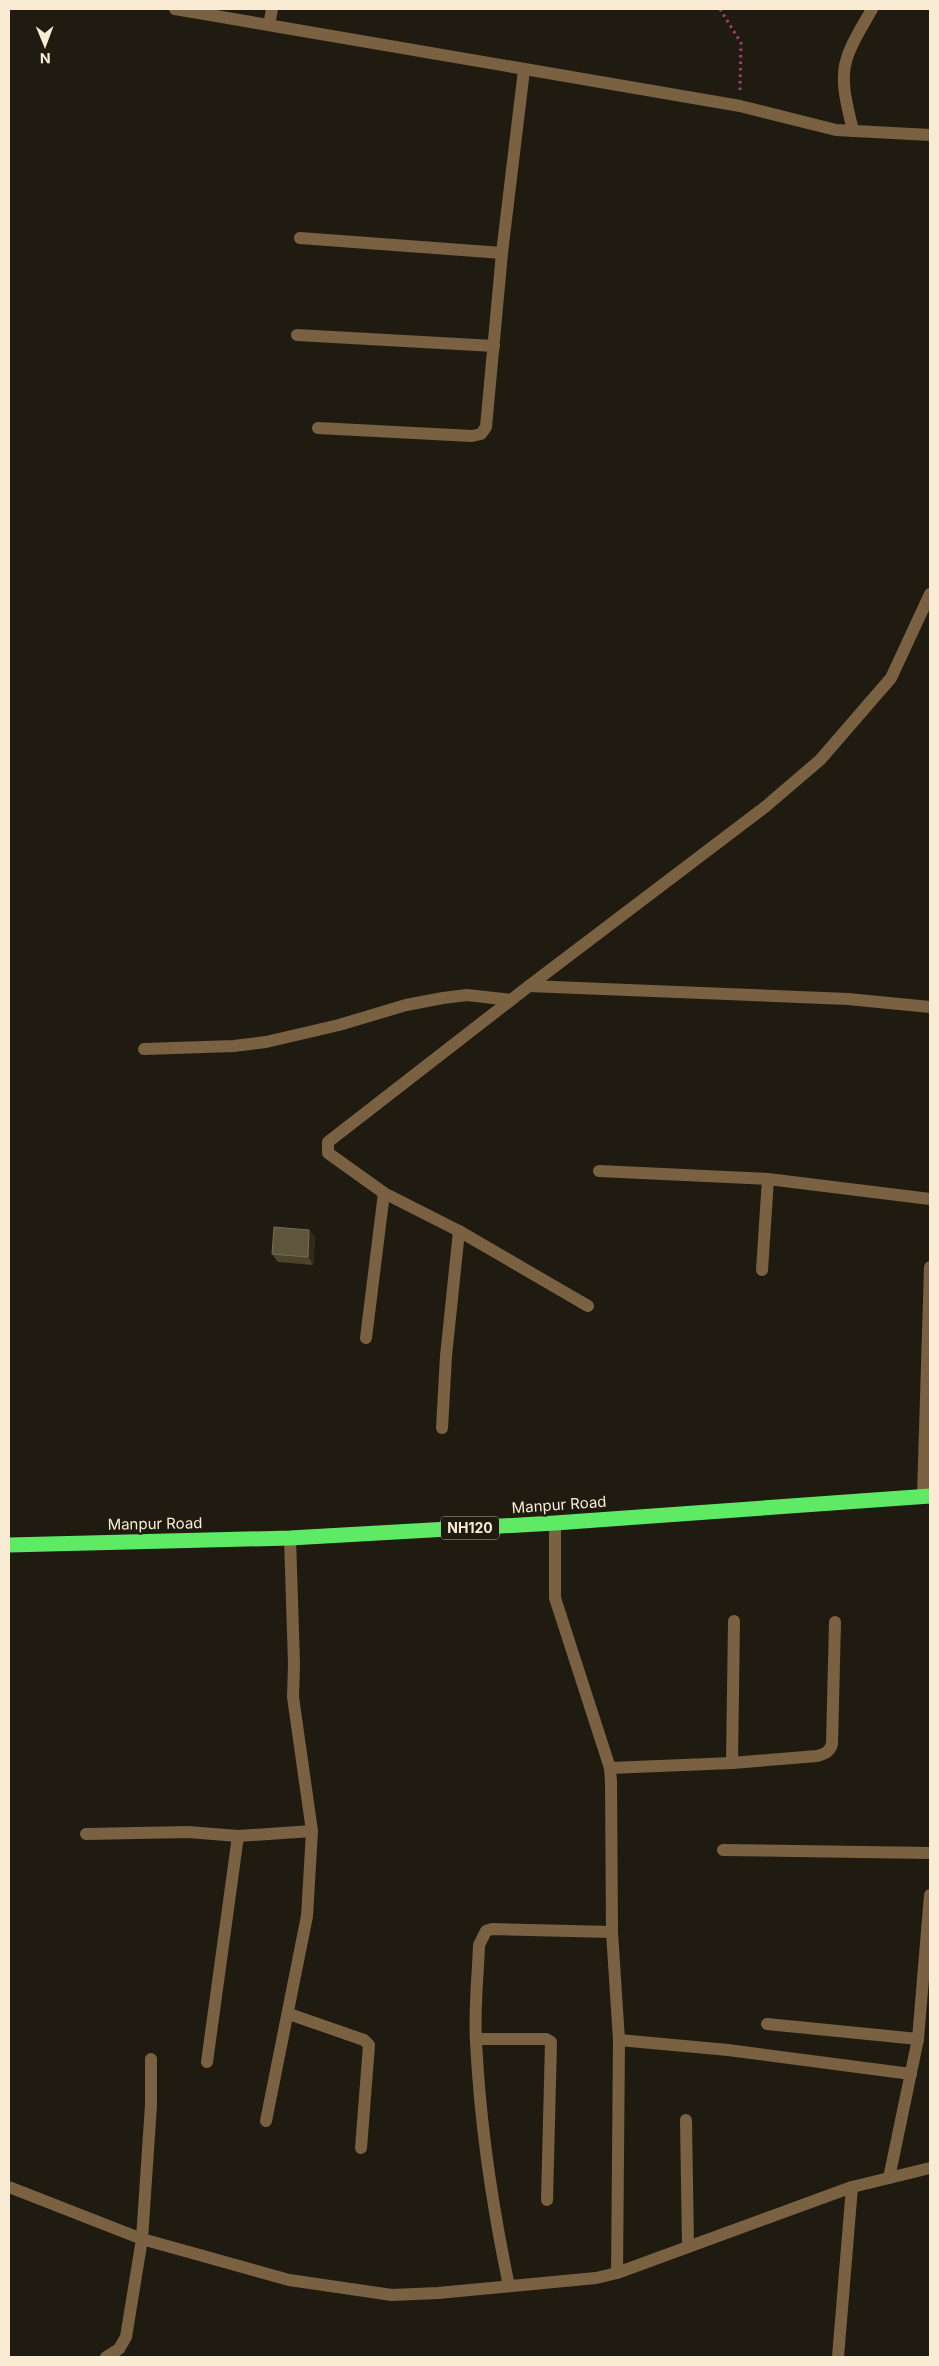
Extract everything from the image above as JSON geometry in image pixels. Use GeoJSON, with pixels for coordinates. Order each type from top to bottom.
{"type":"FeatureCollection","features":[{"type":"Feature","properties":{"kind":"highway","name":"Manpur Road"},"geometry":{"type":"LineString","coordinates":[[9,1545],[290,1538],[555,1523],[927,1496]]}},
{"type":"Feature","properties":{"kind":"street"},"geometry":{"type":"LineString","coordinates":[[174,9],[740,106],[836,130],[930,135]]}},
{"type":"Feature","properties":{"kind":"street"},"geometry":{"type":"LineString","coordinates":[[269,25],[272,9]]}},
{"type":"Feature","properties":{"kind":"street"},"geometry":{"type":"LineString","coordinates":[[853,132],[845,97],[844,74],[847,58],[872,9]]}},
{"type":"Feature","properties":{"kind":"street"},"geometry":{"type":"LineString","coordinates":[[318,428],[472,436],[481,434],[488,422],[502,253],[524,70]]}},
{"type":"Feature","properties":{"kind":"street"},"geometry":{"type":"LineString","coordinates":[[300,238],[502,253]]}},
{"type":"Feature","properties":{"kind":"street"},"geometry":{"type":"LineString","coordinates":[[297,335],[494,346]]}},
{"type":"Feature","properties":{"kind":"street"},"geometry":{"type":"LineString","coordinates":[[588,1306],[459,1232],[384,1192],[328,1153],[328,1142],[529,986],[765,807],[820,760],[891,678],[930,594]]}},
{"type":"Feature","properties":{"kind":"street"},"geometry":{"type":"LineString","coordinates":[[529,986],[848,999],[930,1006]]}},
{"type":"Feature","properties":{"kind":"street"},"geometry":{"type":"LineString","coordinates":[[144,1049],[234,1046],[266,1042],[339,1025],[406,1005],[443,998],[467,995],[511,1000]]}},
{"type":"Feature","properties":{"kind":"street"},"geometry":{"type":"LineString","coordinates":[[599,1171],[768,1179],[930,1199]]}},
{"type":"Feature","properties":{"kind":"street"},"geometry":{"type":"LineString","coordinates":[[762,1270],[768,1179]]}},
{"type":"Feature","properties":{"kind":"street"},"geometry":{"type":"LineString","coordinates":[[366,1338],[384,1192]]}},
{"type":"Feature","properties":{"kind":"street"},"geometry":{"type":"LineString","coordinates":[[442,1428],[446,1356],[459,1232]]}},
{"type":"Feature","properties":{"kind":"street"},"geometry":{"type":"LineString","coordinates":[[927,1496],[930,1267]]}},
{"type":"Feature","properties":{"kind":"street"},"geometry":{"type":"LineString","coordinates":[[555,1523],[555,1598],[610,1768],[612,1782],[612,1932],[618,2040],[617,2272]]}},
{"type":"Feature","properties":{"kind":"street"},"geometry":{"type":"LineString","coordinates":[[266,2121],[307,1916],[312,1831],[293,1696],[294,1664],[290,1538]]}},
{"type":"Feature","properties":{"kind":"street"},"geometry":{"type":"LineString","coordinates":[[732,1763],[734,1621]]}},
{"type":"Feature","properties":{"kind":"street"},"geometry":{"type":"LineString","coordinates":[[610,1768],[732,1763],[817,1756],[831,1749],[835,1622]]}},
{"type":"Feature","properties":{"kind":"street"},"geometry":{"type":"LineString","coordinates":[[86,1834],[188,1832],[238,1836],[312,1831]]}},
{"type":"Feature","properties":{"kind":"street"},"geometry":{"type":"LineString","coordinates":[[207,2062],[238,1836]]}},
{"type":"Feature","properties":{"kind":"street"},"geometry":{"type":"LineString","coordinates":[[723,1850],[930,1852]]}},
{"type":"Feature","properties":{"kind":"street"},"geometry":{"type":"LineString","coordinates":[[889,2178],[918,2039],[927,1983],[930,1895]]}},
{"type":"Feature","properties":{"kind":"street"},"geometry":{"type":"LineString","coordinates":[[509,2286],[488,2179],[476,2039],[479,1945],[486,1931],[492,1929],[612,1932]]}},
{"type":"Feature","properties":{"kind":"street"},"geometry":{"type":"LineString","coordinates":[[288,2014],[364,2040],[368,2045],[361,2148]]}},
{"type":"Feature","properties":{"kind":"street"},"geometry":{"type":"LineString","coordinates":[[767,2024],[918,2039]]}},
{"type":"Feature","properties":{"kind":"street"},"geometry":{"type":"LineString","coordinates":[[476,2039],[546,2039],[551,2042],[547,2200]]}},
{"type":"Feature","properties":{"kind":"street"},"geometry":{"type":"LineString","coordinates":[[618,2040],[728,2050],[911,2074]]}},
{"type":"Feature","properties":{"kind":"street"},"geometry":{"type":"LineString","coordinates":[[106,2357],[120,2349],[126,2337],[142,2239],[151,2105],[151,2059]]}},
{"type":"Feature","properties":{"kind":"street"},"geometry":{"type":"LineString","coordinates":[[686,2120],[688,2246]]}},
{"type":"Feature","properties":{"kind":"street"},"geometry":{"type":"LineString","coordinates":[[9,2187],[142,2239],[290,2280],[392,2295],[596,2278],[852,2187],[930,2168]]}},
{"type":"Feature","properties":{"kind":"street"},"geometry":{"type":"LineString","coordinates":[[838,2357],[852,2187]]}},
{"type":"Feature","properties":{"kind":"path"},"geometry":{"type":"LineString","coordinates":[[720,9],[741,43],[740,106]]}},
{"type":"Feature","properties":{"kind":"building"},"geometry":{"type":"Polygon","coordinates":[[[274,1227],[309,1230],[308,1257],[272,1254],[274,1227]]]}}]}
